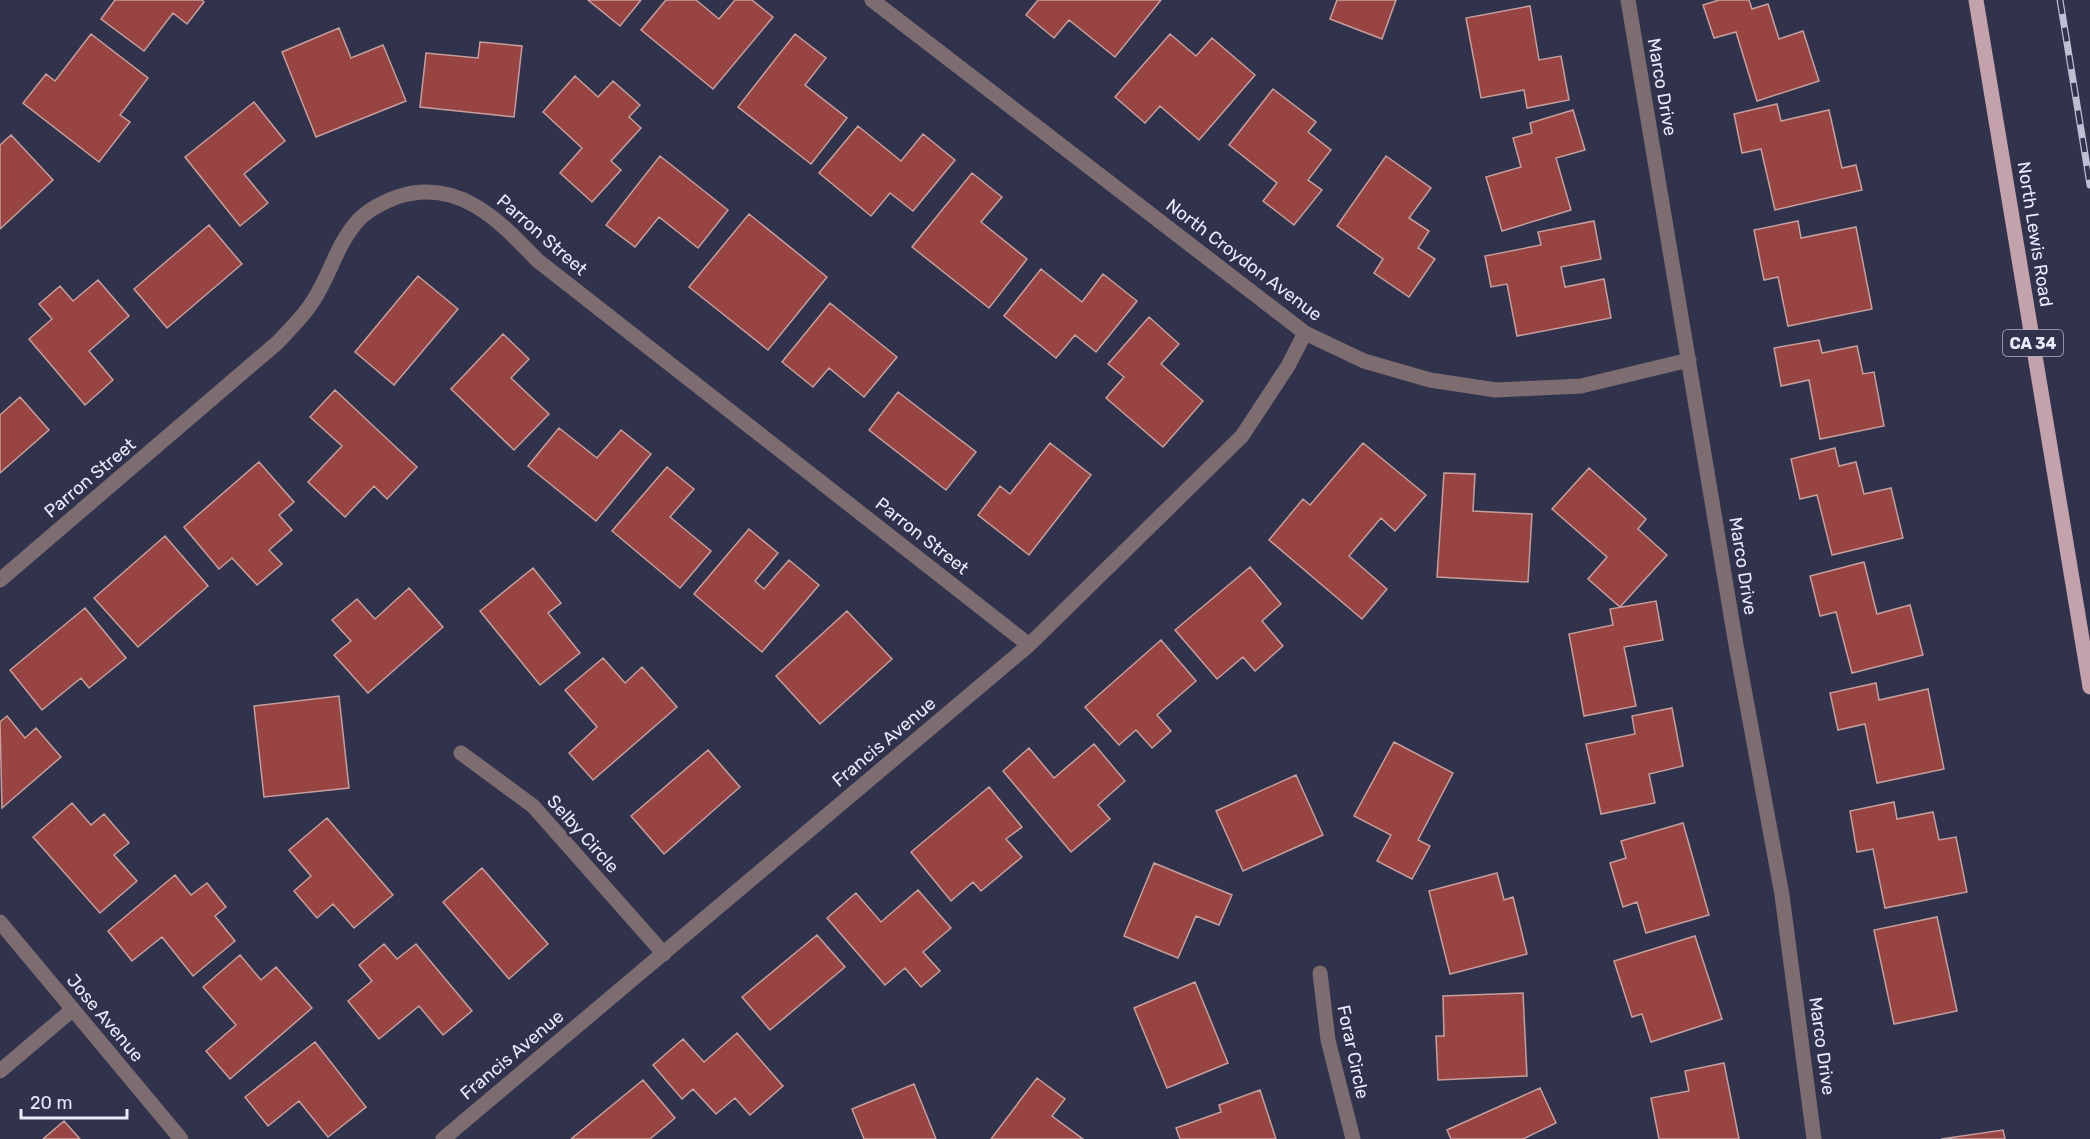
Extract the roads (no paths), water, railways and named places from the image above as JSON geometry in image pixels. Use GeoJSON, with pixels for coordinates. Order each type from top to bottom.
{"type":"FeatureCollection","features":[{"type":"Feature","properties":{"kind":"main road","name":"North Lewis Road"},"geometry":{"type":"LineString","coordinates":[[1976,0],[2090,687]]}},
{"type":"Feature","properties":{"kind":"street","name":"North Croydon Avenue"},"geometry":{"type":"LineString","coordinates":[[872,0],[1305,333],[1364,361],[1430,380],[1496,390],[1581,386],[1689,360]]}},
{"type":"Feature","properties":{"kind":"street","name":"Marco Drive"},"geometry":{"type":"LineString","coordinates":[[1628,0],[1736,645],[1782,896],[1814,1139]]}},
{"type":"Feature","properties":{"kind":"street","name":"Parron Street"},"geometry":{"type":"LineString","coordinates":[[0,580],[278,343],[313,301],[344,240],[365,214],[391,199],[427,191],[462,198],[483,208],[537,260],[1029,645]]}},
{"type":"Feature","properties":{"kind":"street","name":"Francis Avenue"},"geometry":{"type":"LineString","coordinates":[[442,1139],[1029,645],[1242,436],[1288,366],[1305,333]]}},
{"type":"Feature","properties":{"kind":"street","name":"Selby Circle"},"geometry":{"type":"LineString","coordinates":[[461,753],[533,806],[664,954]]}},
{"type":"Feature","properties":{"kind":"street","name":"Jose Avenue"},"geometry":{"type":"LineString","coordinates":[[0,922],[181,1139]]}},
{"type":"Feature","properties":{"kind":"street","name":"Forar Circle"},"geometry":{"type":"LineString","coordinates":[[1320,973],[1328,1040],[1353,1139]]}},
{"type":"Feature","properties":{"kind":"street"},"geometry":{"type":"LineString","coordinates":[[0,1071],[72,1010]]}},
{"type":"Feature","properties":{"kind":"railway"},"geometry":{"type":"LineString","coordinates":[[2060,0],[2090,185]]}}]}
